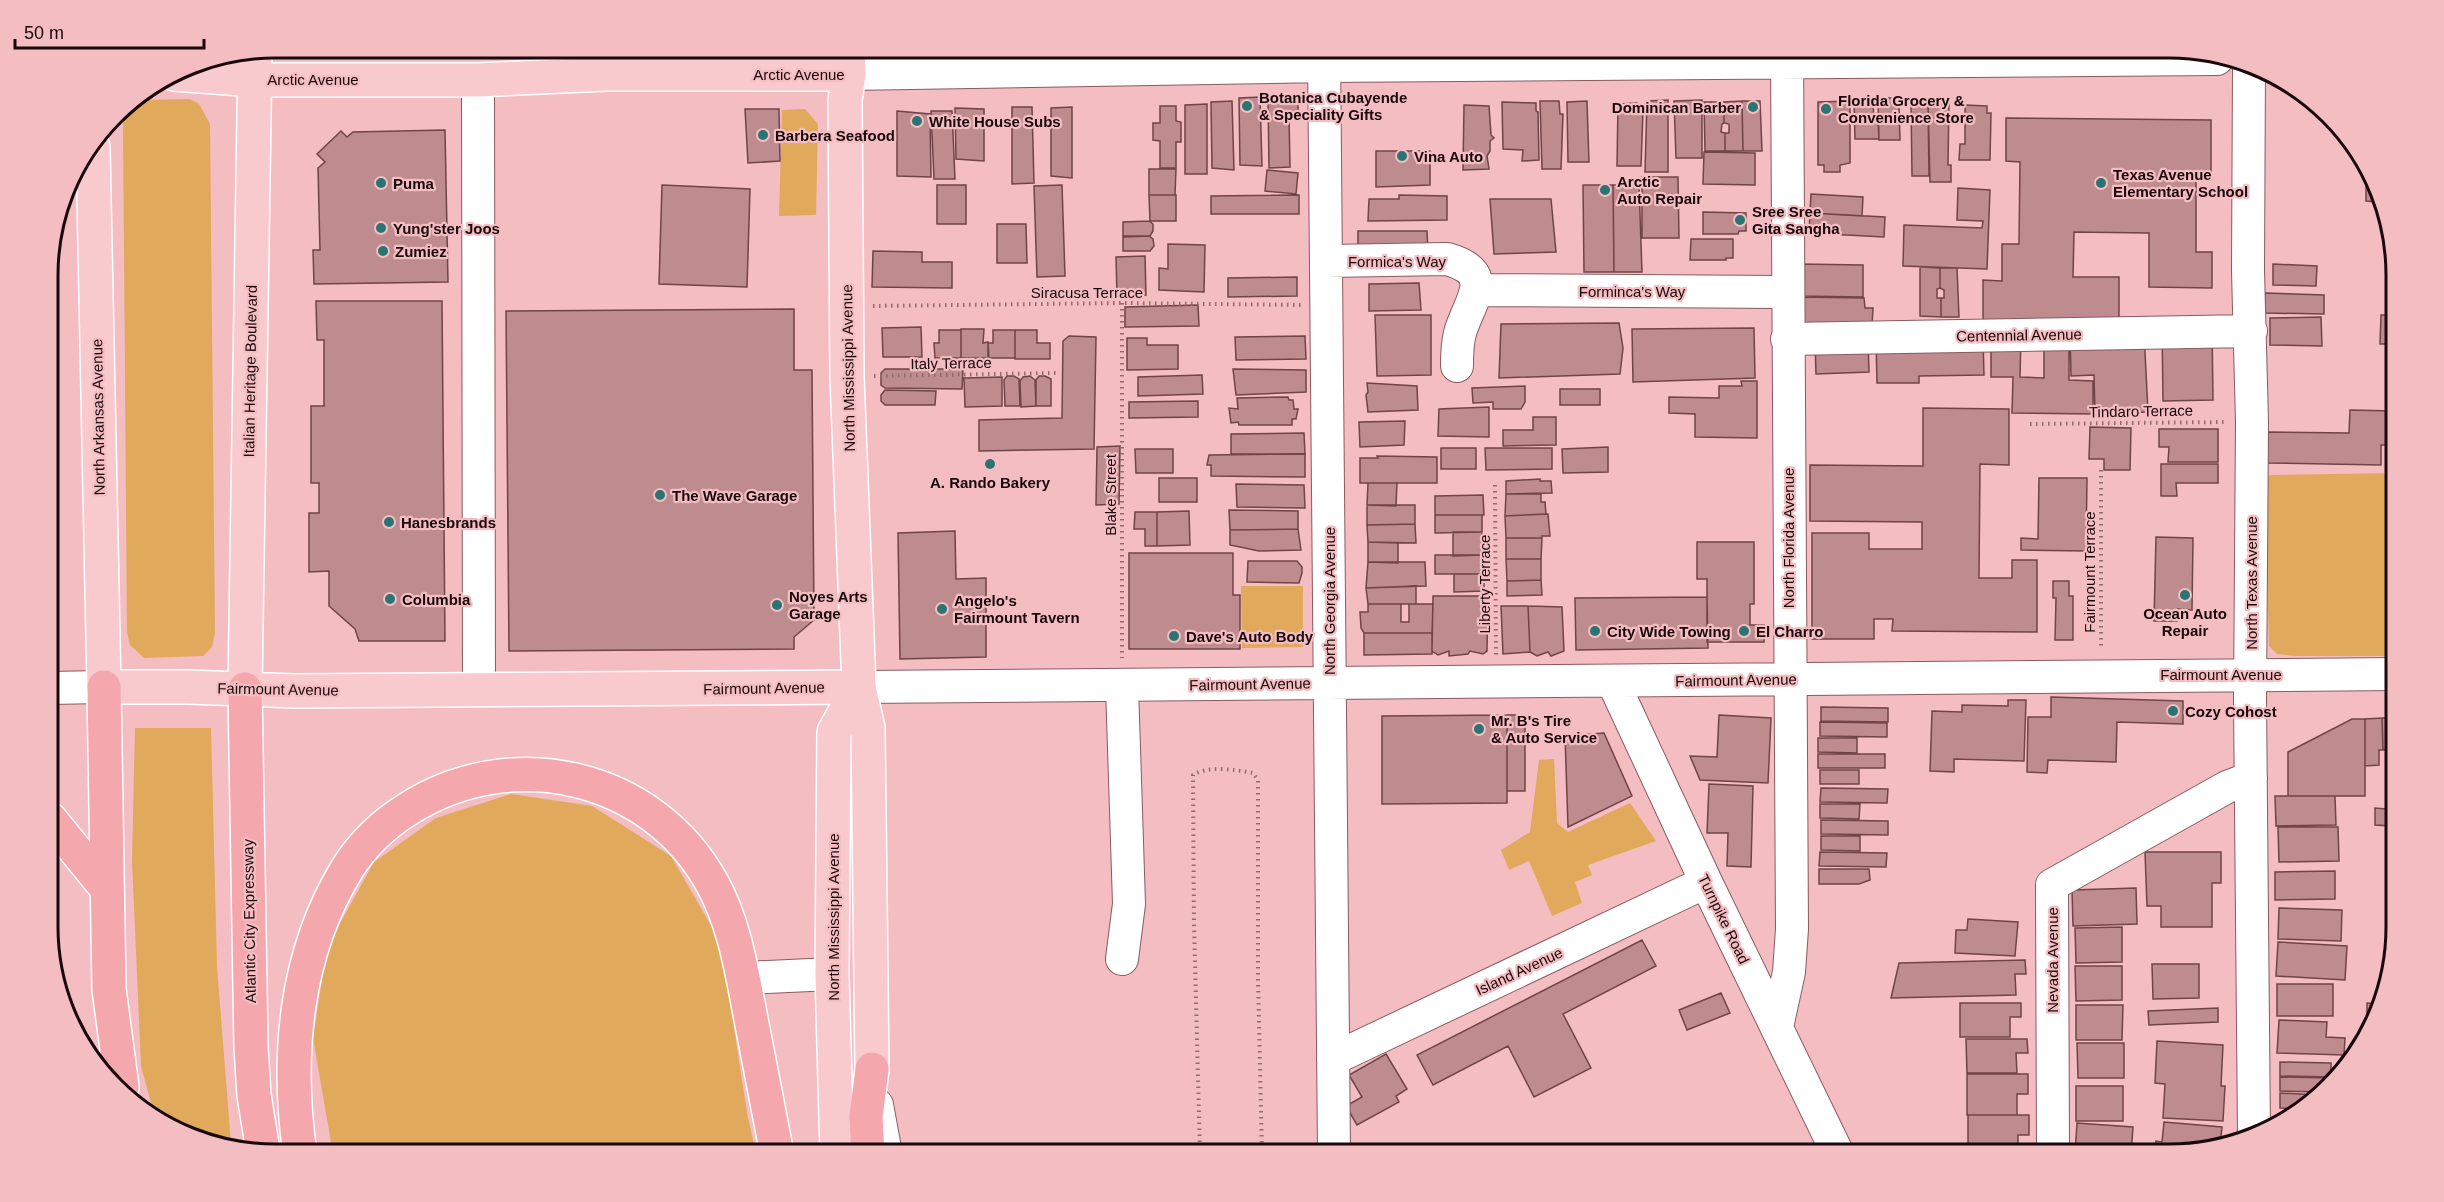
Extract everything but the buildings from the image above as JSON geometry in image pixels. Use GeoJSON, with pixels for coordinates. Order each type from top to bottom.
{"type":"FeatureCollection","features":[{"type":"Feature","properties":{"kind":"highway"},"geometry":{"type":"LineString","coordinates":[[104,687],[109,989],[121,1079]]}},
{"type":"Feature","properties":{"kind":"highway","name":"Atlantic City Expressway"},"geometry":{"type":"LineString","coordinates":[[245,689],[251,1047],[254,1095],[262,1143]]}},
{"type":"Feature","properties":{"kind":"highway"},"geometry":{"type":"LineString","coordinates":[[299,1144],[294,1066],[299,997],[313,940],[322,916],[348,867],[379,830],[413,806],[442,790],[486,777],[511,773],[582,781],[626,799],[665,826],[683,843],[712,882],[730,925],[743,978],[775,1144]]}},
{"type":"Feature","properties":{"kind":"highway"},"geometry":{"type":"LineString","coordinates":[[58,829],[107,889]]}},
{"type":"Feature","properties":{"kind":"highway"},"geometry":{"type":"LineString","coordinates":[[868,1144],[867,1117],[872,1069]]}},
{"type":"Feature","properties":{"kind":"main road","name":"Arctic Avenue"},"geometry":{"type":"LineString","coordinates":[[203,71],[255,66],[478,80],[848,61]]}},
{"type":"Feature","properties":{"kind":"main road","name":"North Mississippi Avenue"},"geometry":{"type":"LineString","coordinates":[[848,61],[845,100],[847,376],[859,687],[868,728],[872,1069]]}},
{"type":"Feature","properties":{"kind":"main road","name":"Italian Heritage Boulevard"},"geometry":{"type":"LineString","coordinates":[[245,689],[255,66]]}},
{"type":"Feature","properties":{"kind":"main road","name":"North Arkansas Avenue"},"geometry":{"type":"LineString","coordinates":[[93,158],[104,687]]}},
{"type":"Feature","properties":{"kind":"main road","name":"Fairmount Avenue"},"geometry":{"type":"LineString","coordinates":[[104,687],[297,692],[859,687]]}},
{"type":"Feature","properties":{"kind":"main road","name":"North Mississippi Avenue"},"geometry":{"type":"LineString","coordinates":[[837,1144],[832,974],[834,732],[859,687]]}},
{"type":"Feature","properties":{"kind":"street","name":"Arctic Avenue"},"geometry":{"type":"LineString","coordinates":[[848,61],[1206,58]]}},
{"type":"Feature","properties":{"kind":"street","name":"North Georgia Avenue"},"geometry":{"type":"LineString","coordinates":[[1325,58],[1334,1144]]}},
{"type":"Feature","properties":{"kind":"street","name":"North Florida Avenue"},"geometry":{"type":"LineString","coordinates":[[1777,1027],[1786,990],[1791,950],[1787,58]]}},
{"type":"Feature","properties":{"kind":"street","name":"North Texas Avenue"},"geometry":{"type":"LineString","coordinates":[[2249,74],[2248,271],[2252,331],[2250,674],[2254,1126]]}},
{"type":"Feature","properties":{"kind":"street"},"geometry":{"type":"LineString","coordinates":[[478,80],[479,690]]}},
{"type":"Feature","properties":{"kind":"street","name":"Formica's Way"},"geometry":{"type":"LineString","coordinates":[[1327,261],[1447,258],[1465,264],[1474,276],[1477,290]]}},
{"type":"Feature","properties":{"kind":"street","name":"Forminca's Way"},"geometry":{"type":"LineString","coordinates":[[1477,290],[1787,292]]}},
{"type":"Feature","properties":{"kind":"street"},"geometry":{"type":"LineString","coordinates":[[1457,366],[1461,330],[1477,290]]}},
{"type":"Feature","properties":{"kind":"street","name":"Centennial Avenue"},"geometry":{"type":"LineString","coordinates":[[1787,339],[2252,331]]}},
{"type":"Feature","properties":{"kind":"street","name":"Fairmount Avenue"},"geometry":{"type":"LineString","coordinates":[[859,687],[2386,674]]}},
{"type":"Feature","properties":{"kind":"street","name":"Turnpike Road"},"geometry":{"type":"LineString","coordinates":[[1613,682],[1706,882],[1833,1144]]}},
{"type":"Feature","properties":{"kind":"street"},"geometry":{"type":"LineString","coordinates":[[1122,686],[1129,904],[1122,959]]}},
{"type":"Feature","properties":{"kind":"street"},"geometry":{"type":"LineString","coordinates":[[58,688],[104,687]]}},
{"type":"Feature","properties":{"kind":"street","name":"Nevada Avenue"},"geometry":{"type":"LineString","coordinates":[[2054,1144],[2052,885],[2227,787],[2251,778]]}},
{"type":"Feature","properties":{"kind":"street","name":"Island Avenue"},"geometry":{"type":"LineString","coordinates":[[1333,1059],[1706,882]]}},
{"type":"Feature","properties":{"kind":"street"},"geometry":{"type":"LineString","coordinates":[[743,978],[832,974]]}},
{"type":"Feature","properties":{"kind":"street"},"geometry":{"type":"LineString","coordinates":[[872,1069],[884,1144]]}},
{"type":"Feature","properties":{"kind":"path","name":"Siracusa Terrace"},"geometry":{"type":"LineString","coordinates":[[846,306],[1122,303],[1328,306]]}},
{"type":"Feature","properties":{"kind":"path","name":"Blake Street"},"geometry":{"type":"LineString","coordinates":[[1122,303],[1122,686]]}},
{"type":"Feature","properties":{"kind":"path","name":"Italy Terrace"},"geometry":{"type":"LineString","coordinates":[[847,376],[1056,373]]}},
{"type":"Feature","properties":{"kind":"path","name":"Tindaro Terrace"},"geometry":{"type":"LineString","coordinates":[[2030,424],[2252,422]]}},
{"type":"Feature","properties":{"kind":"path","name":"Fairmount Terrace"},"geometry":{"type":"LineString","coordinates":[[2101,470],[2101,675]]}},
{"type":"Feature","properties":{"kind":"path","name":"Liberty Terrace"},"geometry":{"type":"LineString","coordinates":[[1495,485],[1496,682]]}},
{"type":"Feature","properties":{"kind":"path"},"geometry":{"type":"LineString","coordinates":[[1200,1144],[1193,775],[1199,771],[1253,773],[1258,780],[1258,978],[1262,1144]]}},
{"type":"Feature","properties":{"kind":"shaded area"},"geometry":{"type":"Polygon","coordinates":[[[190,99],[199,104],[210,124],[215,632],[212,647],[203,656],[144,658],[130,645],[127,632],[123,124],[132,112],[148,100],[190,99]]]}},
{"type":"Feature","properties":{"kind":"shaded area"},"geometry":{"type":"Polygon","coordinates":[[[805,109],[818,124],[816,215],[779,216],[782,110],[805,109]]]}},
{"type":"Feature","properties":{"kind":"shaded area"},"geometry":{"type":"Polygon","coordinates":[[[2386,473],[2386,656],[2294,656],[2277,654],[2269,646],[2265,475],[2386,473]]]}},
{"type":"Feature","properties":{"kind":"shaded area"},"geometry":{"type":"Polygon","coordinates":[[[1241,586],[1303,586],[1303,647],[1242,648],[1241,586]]]}},
{"type":"Feature","properties":{"kind":"shaded area"},"geometry":{"type":"Polygon","coordinates":[[[135,728],[211,728],[217,967],[231,1138],[192,1127],[151,1105],[141,1066],[132,860],[135,728]]]}},
{"type":"Feature","properties":{"kind":"shaded area"},"geometry":{"type":"Polygon","coordinates":[[[1554,759],[1557,823],[1568,832],[1630,803],[1656,841],[1588,865],[1592,875],[1575,882],[1582,903],[1552,916],[1529,861],[1509,870],[1501,850],[1530,832],[1539,760],[1554,759]]]}},
{"type":"Feature","properties":{"kind":"shaded area"},"geometry":{"type":"Polygon","coordinates":[[[511,794],[592,806],[671,856],[721,943],[754,1144],[331,1144],[313,1038],[327,947],[374,862],[436,818],[511,794]]]}},
{"type":"Feature","properties":{"kind":"place","name":"Botanica Cubayende & Speciality Gifts"},"geometry":{"type":"Point","coordinates":[1247,106]}},
{"type":"Feature","properties":{"kind":"place","name":"Dominican Barber"},"geometry":{"type":"Point","coordinates":[1753,107]}},
{"type":"Feature","properties":{"kind":"place","name":"Florida Grocery & Convenience Store"},"geometry":{"type":"Point","coordinates":[1826,109]}},
{"type":"Feature","properties":{"kind":"place","name":"White House Subs"},"geometry":{"type":"Point","coordinates":[917,121]}},
{"type":"Feature","properties":{"kind":"place","name":"Barbera Seafood"},"geometry":{"type":"Point","coordinates":[763,135]}},
{"type":"Feature","properties":{"kind":"place","name":"Vina Auto"},"geometry":{"type":"Point","coordinates":[1402,156]}},
{"type":"Feature","properties":{"kind":"place","name":"Puma"},"geometry":{"type":"Point","coordinates":[381,183]}},
{"type":"Feature","properties":{"kind":"place","name":"Texas Avenue Elementary School"},"geometry":{"type":"Point","coordinates":[2101,183]}},
{"type":"Feature","properties":{"kind":"place","name":"Arctic Auto Repair"},"geometry":{"type":"Point","coordinates":[1605,190]}},
{"type":"Feature","properties":{"kind":"place","name":"Sree Sree Gita Sangha"},"geometry":{"type":"Point","coordinates":[1740,220]}},
{"type":"Feature","properties":{"kind":"place","name":"Yung'ster Joos"},"geometry":{"type":"Point","coordinates":[381,228]}},
{"type":"Feature","properties":{"kind":"place","name":"Zumiez"},"geometry":{"type":"Point","coordinates":[383,251]}},
{"type":"Feature","properties":{"kind":"place","name":"A. Rando Bakery"},"geometry":{"type":"Point","coordinates":[990,464]}},
{"type":"Feature","properties":{"kind":"place","name":"The Wave Garage"},"geometry":{"type":"Point","coordinates":[660,495]}},
{"type":"Feature","properties":{"kind":"place","name":"Hanesbrands"},"geometry":{"type":"Point","coordinates":[389,522]}},
{"type":"Feature","properties":{"kind":"place","name":"Ocean Auto Repair"},"geometry":{"type":"Point","coordinates":[2185,595]}},
{"type":"Feature","properties":{"kind":"place","name":"Columbia"},"geometry":{"type":"Point","coordinates":[390,599]}},
{"type":"Feature","properties":{"kind":"place","name":"Noyes Arts Garage"},"geometry":{"type":"Point","coordinates":[777,605]}},
{"type":"Feature","properties":{"kind":"place","name":"Angelo's Fairmount Tavern"},"geometry":{"type":"Point","coordinates":[942,609]}},
{"type":"Feature","properties":{"kind":"place","name":"City Wide Towing"},"geometry":{"type":"Point","coordinates":[1595,631]}},
{"type":"Feature","properties":{"kind":"place","name":"El Charro"},"geometry":{"type":"Point","coordinates":[1744,631]}},
{"type":"Feature","properties":{"kind":"place","name":"Dave's Auto Body"},"geometry":{"type":"Point","coordinates":[1174,636]}},
{"type":"Feature","properties":{"kind":"place","name":"Cozy Cohost"},"geometry":{"type":"Point","coordinates":[2173,711]}},
{"type":"Feature","properties":{"kind":"place","name":"Mr. B's Tire & Auto Service"},"geometry":{"type":"Point","coordinates":[1479,729]}}]}
